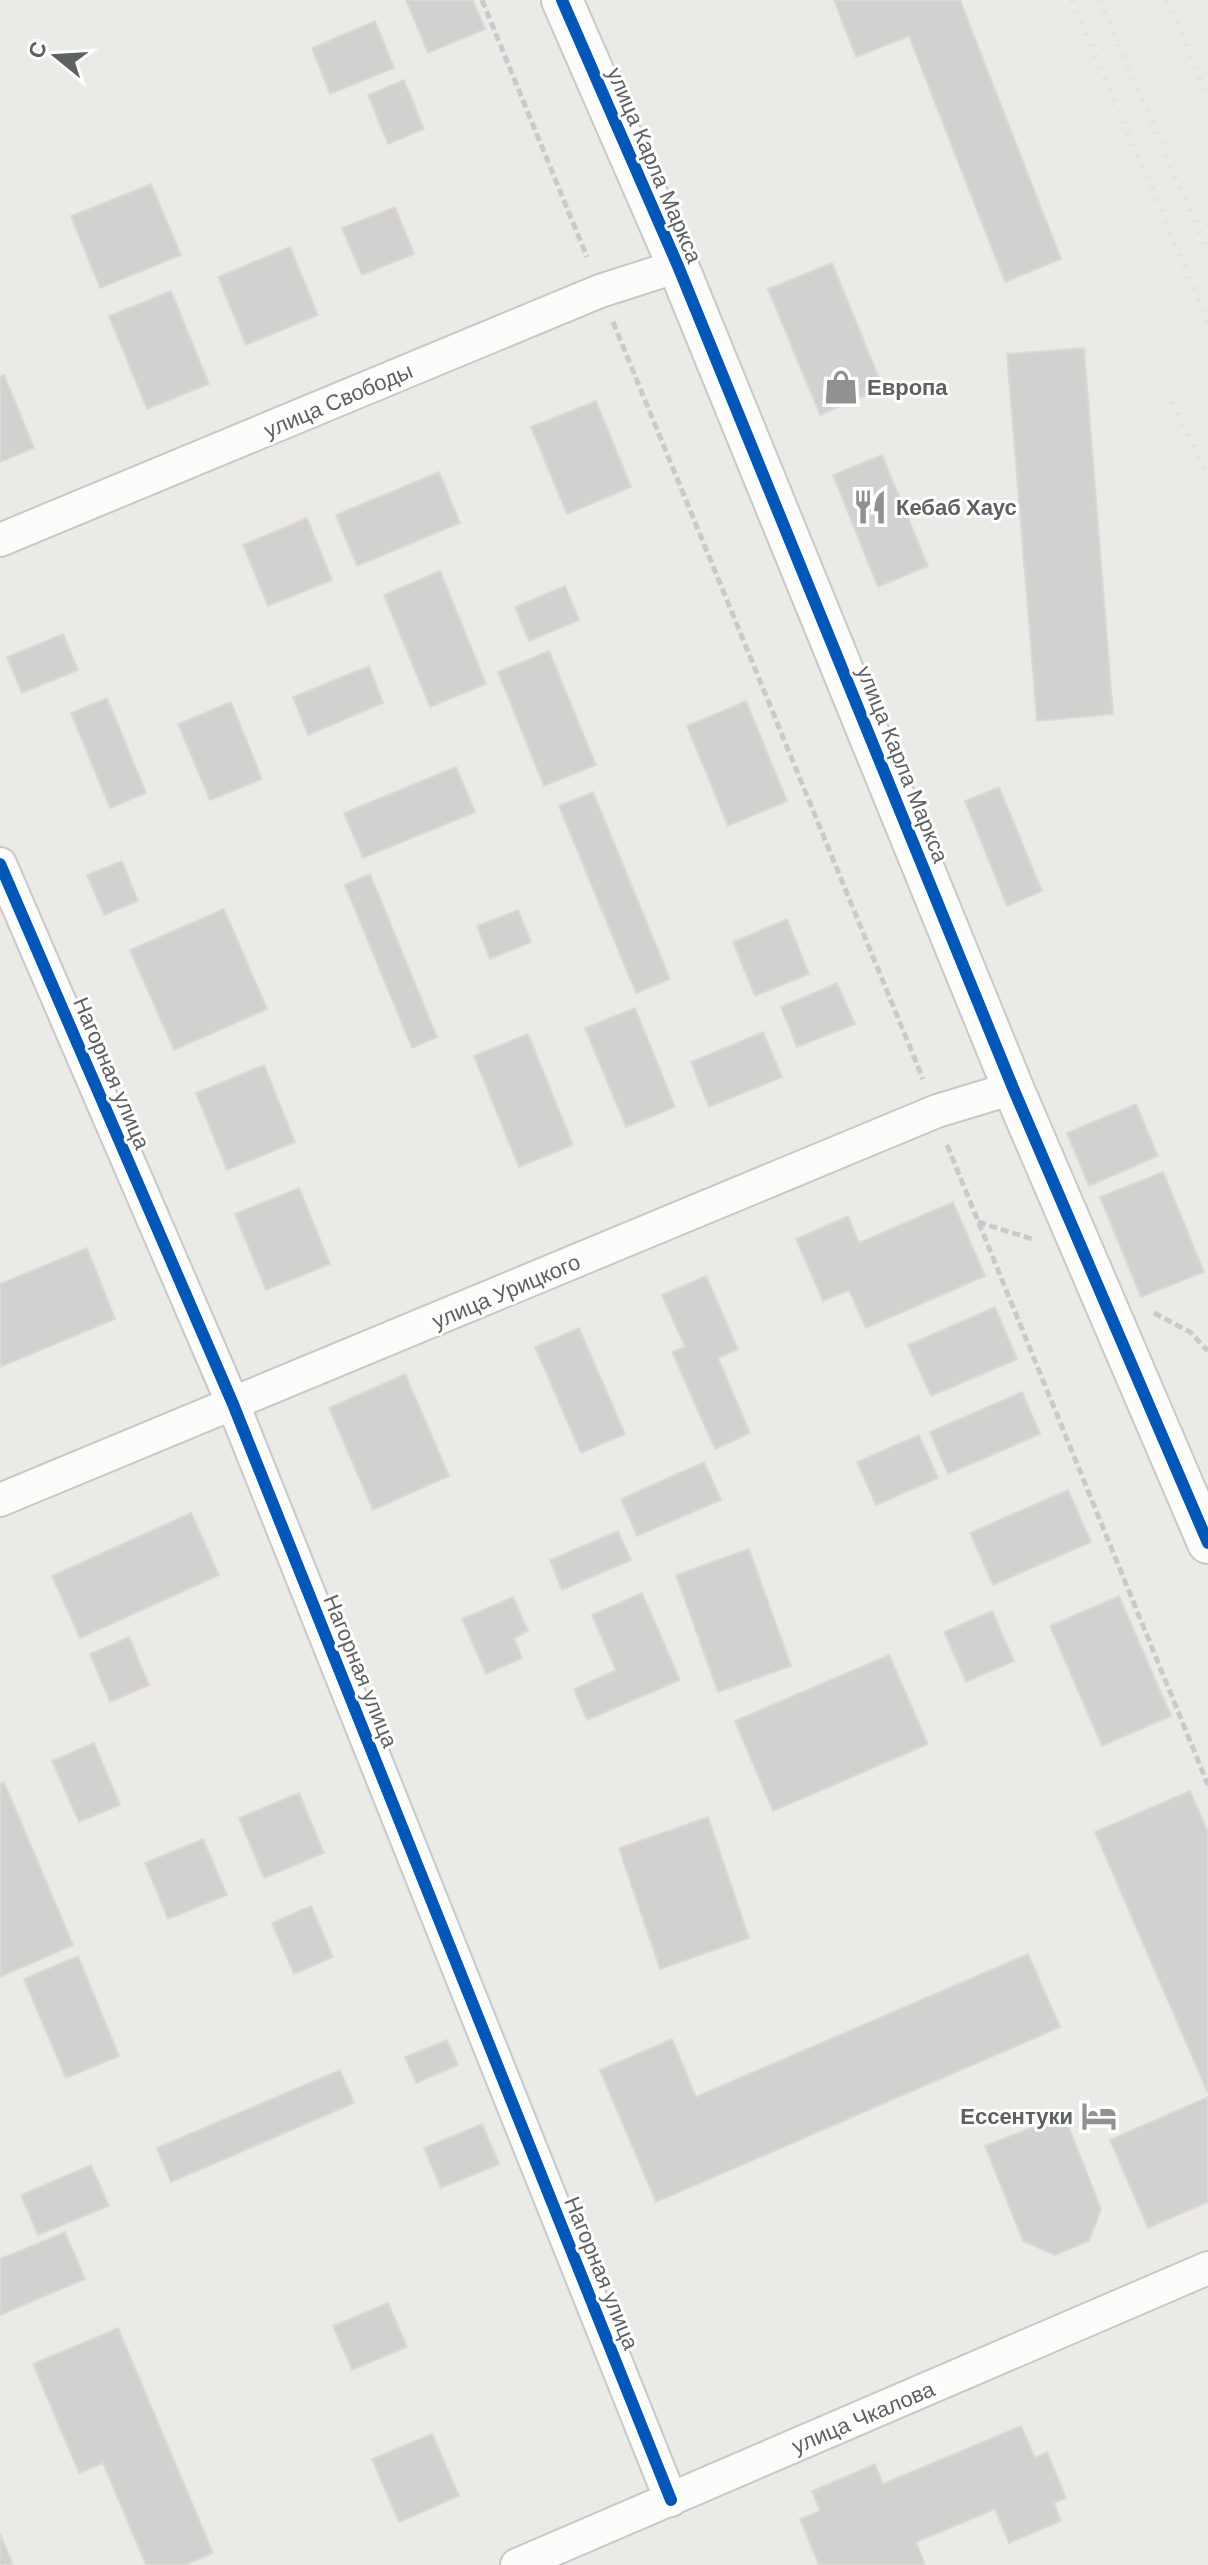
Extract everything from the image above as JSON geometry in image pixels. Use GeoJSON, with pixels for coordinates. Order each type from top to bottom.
{"type":"FeatureCollection","features":[{"type":"Feature","properties":{"kind":"street","name":"улица Карла Маркса"},"geometry":{"type":"LineString","coordinates":[[562,0],[678,266],[1013,1088],[1208,1543]]}},
{"type":"Feature","properties":{"kind":"street","name":"улица Свободы"},"geometry":{"type":"LineString","coordinates":[[0,540],[600,291],[678,266]]}},
{"type":"Feature","properties":{"kind":"street","name":"Нагорная улица"},"geometry":{"type":"LineString","coordinates":[[0,864],[233,1404],[671,2500]]}},
{"type":"Feature","properties":{"kind":"street","name":"улица Урицкого"},"geometry":{"type":"LineString","coordinates":[[0,1500],[937,1111],[1013,1088]]}},
{"type":"Feature","properties":{"kind":"street","name":"улица Чкалова"},"geometry":{"type":"LineString","coordinates":[[517,2565],[1208,2268]]}},
{"type":"Feature","properties":{"kind":"path"},"geometry":{"type":"LineString","coordinates":[[482,0],[937,1111],[949,1151],[1208,1785]]}},
{"type":"Feature","properties":{"kind":"building"},"geometry":{"type":"Polygon","coordinates":[[[406,0],[473,0],[485,29],[428,53],[406,0]]]}},
{"type":"Feature","properties":{"kind":"building"},"geometry":{"type":"Polygon","coordinates":[[[834,0],[960,0],[1061,259],[1005,282],[909,36],[856,57],[834,0]]]}},
{"type":"Feature","properties":{"kind":"building"},"geometry":{"type":"Polygon","coordinates":[[[375,21],[394,68],[330,94],[312,48],[375,21]]]}},
{"type":"Feature","properties":{"kind":"building"},"geometry":{"type":"Polygon","coordinates":[[[404,80],[424,129],[388,144],[368,95],[404,80]]]}},
{"type":"Feature","properties":{"kind":"building"},"geometry":{"type":"Polygon","coordinates":[[[151,184],[181,255],[100,288],[71,216],[151,184]]]}},
{"type":"Feature","properties":{"kind":"building"},"geometry":{"type":"Polygon","coordinates":[[[395,207],[414,254],[362,275],[342,228],[395,207]]]}},
{"type":"Feature","properties":{"kind":"building"},"geometry":{"type":"Polygon","coordinates":[[[290,247],[318,315],[246,345],[218,277],[290,247]]]}},
{"type":"Feature","properties":{"kind":"building"},"geometry":{"type":"Polygon","coordinates":[[[832,263],[883,388],[820,415],[768,289],[832,263]]]}},
{"type":"Feature","properties":{"kind":"building"},"geometry":{"type":"Polygon","coordinates":[[[171,291],[209,384],[147,409],[109,316],[171,291]]]}},
{"type":"Feature","properties":{"kind":"building"},"geometry":{"type":"Polygon","coordinates":[[[1084,348],[1113,714],[1037,721],[1007,354],[1084,348]]]}},
{"type":"Feature","properties":{"kind":"building"},"geometry":{"type":"Polygon","coordinates":[[[4,375],[34,448],[0,462],[0,377],[4,375]]]}},
{"type":"Feature","properties":{"kind":"building"},"geometry":{"type":"Polygon","coordinates":[[[596,401],[631,487],[567,514],[531,427],[596,401]]]}},
{"type":"Feature","properties":{"kind":"building"},"geometry":{"type":"Polygon","coordinates":[[[882,455],[928,566],[878,587],[833,475],[882,455]]]}},
{"type":"Feature","properties":{"kind":"building"},"geometry":{"type":"Polygon","coordinates":[[[439,472],[460,523],[357,566],[336,515],[439,472]]]}},
{"type":"Feature","properties":{"kind":"building"},"geometry":{"type":"Polygon","coordinates":[[[307,518],[332,580],[268,606],[243,545],[307,518]]]}},
{"type":"Feature","properties":{"kind":"building"},"geometry":{"type":"Polygon","coordinates":[[[440,571],[486,684],[430,707],[384,595],[440,571]]]}},
{"type":"Feature","properties":{"kind":"building"},"geometry":{"type":"Polygon","coordinates":[[[565,586],[579,620],[529,641],[515,607],[565,586]]]}},
{"type":"Feature","properties":{"kind":"building"},"geometry":{"type":"Polygon","coordinates":[[[63,634],[78,670],[22,693],[7,657],[63,634]]]}},
{"type":"Feature","properties":{"kind":"building"},"geometry":{"type":"Polygon","coordinates":[[[549,651],[596,765],[544,786],[498,672],[549,651]]]}},
{"type":"Feature","properties":{"kind":"building"},"geometry":{"type":"Polygon","coordinates":[[[369,666],[383,703],[308,735],[293,697],[369,666]]]}},
{"type":"Feature","properties":{"kind":"building"},"geometry":{"type":"Polygon","coordinates":[[[107,698],[146,793],[110,808],[71,713],[107,698]]]}},
{"type":"Feature","properties":{"kind":"building"},"geometry":{"type":"Polygon","coordinates":[[[746,701],[787,801],[728,826],[687,726],[746,701]]]}},
{"type":"Feature","properties":{"kind":"building"},"geometry":{"type":"Polygon","coordinates":[[[231,702],[262,779],[210,800],[178,724],[231,702]]]}},
{"type":"Feature","properties":{"kind":"building"},"geometry":{"type":"Polygon","coordinates":[[[456,767],[475,812],[363,858],[344,813],[456,767]]]}},
{"type":"Feature","properties":{"kind":"building"},"geometry":{"type":"Polygon","coordinates":[[[999,787],[1042,891],[1007,906],[965,801],[999,787]]]}},
{"type":"Feature","properties":{"kind":"building"},"geometry":{"type":"Polygon","coordinates":[[[593,792],[670,979],[636,993],[559,806],[593,792]]]}},
{"type":"Feature","properties":{"kind":"building"},"geometry":{"type":"Polygon","coordinates":[[[122,861],[138,901],[104,915],[87,875],[122,861]]]}},
{"type":"Feature","properties":{"kind":"building"},"geometry":{"type":"Polygon","coordinates":[[[370,874],[437,1037],[412,1048],[345,885],[370,874]]]}},
{"type":"Feature","properties":{"kind":"building"},"geometry":{"type":"Polygon","coordinates":[[[224,909],[267,1009],[174,1050],[130,950],[224,909]]]}},
{"type":"Feature","properties":{"kind":"building"},"geometry":{"type":"Polygon","coordinates":[[[518,910],[531,942],[490,959],[477,926],[518,910]]]}},
{"type":"Feature","properties":{"kind":"building"},"geometry":{"type":"Polygon","coordinates":[[[787,919],[809,974],[755,996],[733,942],[787,919]]]}},
{"type":"Feature","properties":{"kind":"building"},"geometry":{"type":"Polygon","coordinates":[[[837,983],[855,1024],[797,1047],[781,1007],[837,983]]]}},
{"type":"Feature","properties":{"kind":"building"},"geometry":{"type":"Polygon","coordinates":[[[635,1008],[675,1107],[626,1127],[585,1028],[635,1008]]]}},
{"type":"Feature","properties":{"kind":"building"},"geometry":{"type":"Polygon","coordinates":[[[763,1032],[782,1077],[709,1107],[691,1062],[763,1032]]]}},
{"type":"Feature","properties":{"kind":"building"},"geometry":{"type":"Polygon","coordinates":[[[528,1034],[573,1145],[519,1167],[474,1056],[528,1034]]]}},
{"type":"Feature","properties":{"kind":"building"},"geometry":{"type":"Polygon","coordinates":[[[264,1065],[295,1142],[227,1170],[196,1093],[264,1065]]]}},
{"type":"Feature","properties":{"kind":"building"},"geometry":{"type":"Polygon","coordinates":[[[1136,1104],[1158,1156],[1089,1186],[1067,1133],[1136,1104]]]}},
{"type":"Feature","properties":{"kind":"building"},"geometry":{"type":"Polygon","coordinates":[[[1163,1172],[1204,1272],[1141,1297],[1100,1197],[1163,1172]]]}},
{"type":"Feature","properties":{"kind":"building"},"geometry":{"type":"Polygon","coordinates":[[[299,1188],[330,1264],[266,1290],[235,1214],[299,1188]]]}},
{"type":"Feature","properties":{"kind":"building"},"geometry":{"type":"Polygon","coordinates":[[[953,1202],[985,1276],[866,1328],[849,1290],[823,1301],[796,1239],[848,1216],[859,1243],[953,1202]]]}},
{"type":"Feature","properties":{"kind":"building"},"geometry":{"type":"Polygon","coordinates":[[[87,1248],[115,1319],[0,1367],[0,1284],[87,1248]]]}},
{"type":"Feature","properties":{"kind":"building"},"geometry":{"type":"Polygon","coordinates":[[[706,1276],[738,1349],[718,1358],[750,1433],[715,1449],[672,1352],[685,1347],[662,1295],[706,1276]]]}},
{"type":"Feature","properties":{"kind":"building"},"geometry":{"type":"Polygon","coordinates":[[[995,1307],[1017,1359],[931,1396],[908,1345],[995,1307]]]}},
{"type":"Feature","properties":{"kind":"building"},"geometry":{"type":"Polygon","coordinates":[[[579,1328],[625,1434],[581,1453],[535,1347],[579,1328]]]}},
{"type":"Feature","properties":{"kind":"building"},"geometry":{"type":"Polygon","coordinates":[[[405,1374],[449,1476],[373,1510],[329,1408],[405,1374]]]}},
{"type":"Feature","properties":{"kind":"building"},"geometry":{"type":"Polygon","coordinates":[[[1022,1392],[1040,1434],[948,1474],[930,1432],[1022,1392]]]}},
{"type":"Feature","properties":{"kind":"building"},"geometry":{"type":"Polygon","coordinates":[[[919,1435],[938,1478],[876,1505],[857,1462],[919,1435]]]}},
{"type":"Feature","properties":{"kind":"building"},"geometry":{"type":"Polygon","coordinates":[[[704,1462],[721,1500],[637,1536],[621,1499],[704,1462]]]}},
{"type":"Feature","properties":{"kind":"building"},"geometry":{"type":"Polygon","coordinates":[[[1068,1490],[1091,1542],[993,1585],[970,1533],[1068,1490]]]}},
{"type":"Feature","properties":{"kind":"building"},"geometry":{"type":"Polygon","coordinates":[[[191,1513],[219,1575],[80,1638],[52,1576],[191,1513]]]}},
{"type":"Feature","properties":{"kind":"building"},"geometry":{"type":"Polygon","coordinates":[[[618,1531],[631,1560],[562,1590],[550,1560],[618,1531]]]}},
{"type":"Feature","properties":{"kind":"building"},"geometry":{"type":"Polygon","coordinates":[[[749,1549],[791,1666],[718,1692],[676,1575],[749,1549]]]}},
{"type":"Feature","properties":{"kind":"building"},"geometry":{"type":"Polygon","coordinates":[[[642,1593],[680,1680],[587,1720],[574,1689],[616,1670],[592,1615],[642,1593]]]}},
{"type":"Feature","properties":{"kind":"building"},"geometry":{"type":"Polygon","coordinates":[[[1119,1596],[1171,1716],[1102,1746],[1050,1626],[1119,1596]]]}},
{"type":"Feature","properties":{"kind":"building"},"geometry":{"type":"Polygon","coordinates":[[[513,1597],[528,1631],[514,1638],[522,1658],[486,1674],[462,1619],[513,1597]]]}},
{"type":"Feature","properties":{"kind":"building"},"geometry":{"type":"Polygon","coordinates":[[[992,1611],[1014,1661],[966,1682],[944,1632],[992,1611]]]}},
{"type":"Feature","properties":{"kind":"building"},"geometry":{"type":"Polygon","coordinates":[[[129,1637],[149,1685],[110,1702],[90,1654],[129,1637]]]}},
{"type":"Feature","properties":{"kind":"building"},"geometry":{"type":"Polygon","coordinates":[[[889,1655],[928,1744],[773,1811],[735,1721],[889,1655]]]}},
{"type":"Feature","properties":{"kind":"building"},"geometry":{"type":"Polygon","coordinates":[[[94,1743],[120,1805],[79,1822],[52,1761],[94,1743]]]}},
{"type":"Feature","properties":{"kind":"building"},"geometry":{"type":"Polygon","coordinates":[[[4,1782],[73,1945],[0,1977],[0,1784],[4,1782]]]}},
{"type":"Feature","properties":{"kind":"building"},"geometry":{"type":"Polygon","coordinates":[[[1190,1791],[1208,1832],[1208,2093],[1095,1832],[1190,1791]]]}},
{"type":"Feature","properties":{"kind":"building"},"geometry":{"type":"Polygon","coordinates":[[[299,1793],[324,1853],[264,1878],[239,1818],[299,1793]]]}},
{"type":"Feature","properties":{"kind":"building"},"geometry":{"type":"Polygon","coordinates":[[[708,1817],[749,1938],[660,1969],[619,1848],[708,1817]]]}},
{"type":"Feature","properties":{"kind":"building"},"geometry":{"type":"Polygon","coordinates":[[[203,1839],[227,1895],[168,1919],[145,1863],[203,1839]]]}},
{"type":"Feature","properties":{"kind":"building"},"geometry":{"type":"Polygon","coordinates":[[[311,1906],[333,1957],[294,1974],[272,1923],[311,1906]]]}},
{"type":"Feature","properties":{"kind":"building"},"geometry":{"type":"Polygon","coordinates":[[[1028,1954],[1060,2027],[656,2202],[600,2070],[672,2039],[696,2097],[1028,1954]]]}},
{"type":"Feature","properties":{"kind":"building"},"geometry":{"type":"Polygon","coordinates":[[[78,1956],[119,2056],[66,2078],[24,1979],[78,1956]]]}},
{"type":"Feature","properties":{"kind":"building"},"geometry":{"type":"Polygon","coordinates":[[[447,2040],[458,2065],[416,2083],[405,2057],[447,2040]]]}},
{"type":"Feature","properties":{"kind":"building"},"geometry":{"type":"Polygon","coordinates":[[[340,2070],[354,2103],[171,2182],[157,2148],[340,2070]]]}},
{"type":"Feature","properties":{"kind":"building"},"geometry":{"type":"Polygon","coordinates":[[[1208,2097],[1208,2202],[1148,2228],[1110,2140],[1208,2097]]]}},
{"type":"Feature","properties":{"kind":"building"},"geometry":{"type":"Polygon","coordinates":[[[1064,2115],[1101,2209],[1089,2241],[1055,2255],[1023,2241],[985,2146],[1064,2115]]]}},
{"type":"Feature","properties":{"kind":"building"},"geometry":{"type":"Polygon","coordinates":[[[482,2124],[499,2164],[441,2188],[424,2148],[482,2124]]]}},
{"type":"Feature","properties":{"kind":"building"},"geometry":{"type":"Polygon","coordinates":[[[91,2165],[109,2206],[38,2235],[21,2195],[91,2165]]]}},
{"type":"Feature","properties":{"kind":"building"},"geometry":{"type":"Polygon","coordinates":[[[65,2232],[85,2279],[0,2315],[0,2259],[65,2232]]]}},
{"type":"Feature","properties":{"kind":"building"},"geometry":{"type":"Polygon","coordinates":[[[388,2303],[407,2347],[352,2370],[333,2326],[388,2303]]]}},
{"type":"Feature","properties":{"kind":"building"},"geometry":{"type":"Polygon","coordinates":[[[118,2328],[213,2553],[185,2565],[146,2565],[103,2463],[79,2473],[33,2364],[118,2328]]]}},
{"type":"Feature","properties":{"kind":"building"},"geometry":{"type":"Polygon","coordinates":[[[1021,2426],[1035,2458],[1047,2452],[1066,2498],[1054,2503],[1061,2521],[1009,2543],[995,2509],[916,2542],[925,2565],[819,2565],[800,2519],[820,2511],[812,2491],[875,2464],[883,2484],[1021,2426]]]}},
{"type":"Feature","properties":{"kind":"building"},"geometry":{"type":"Polygon","coordinates":[[[432,2434],[459,2496],[399,2522],[372,2459],[432,2434]]]}},
{"type":"Feature","properties":{"kind":"building"},"geometry":{"type":"Polygon","coordinates":[[[0,2534],[13,2565],[0,2565],[0,2534]]]}},
{"type":"Feature","properties":{"kind":"railway"},"geometry":{"type":"LineString","coordinates":[[1072,0],[1208,322]]}},
{"type":"Feature","properties":{"kind":"railway"},"geometry":{"type":"LineString","coordinates":[[1099,0],[1208,251]]}},
{"type":"Feature","properties":{"kind":"railway"},"geometry":{"type":"LineString","coordinates":[[1167,0],[1208,97]]}},
{"type":"Feature","properties":{"kind":"railway"},"geometry":{"type":"LineString","coordinates":[[1172,402],[1208,474]]}},
{"type":"Feature","properties":{"kind":"cycle path"},"geometry":{"type":"LineString","coordinates":[[562,0],[678,266],[1013,1088],[1208,1543]]}},
{"type":"Feature","properties":{"kind":"cycle path"},"geometry":{"type":"LineString","coordinates":[[0,864],[233,1404],[671,2500]]}},
{"type":"Feature","properties":{"kind":"place","name":"Европа"},"geometry":{"type":"Point","coordinates":[841,387]}},
{"type":"Feature","properties":{"kind":"place","name":"Кебаб Хаус"},"geometry":{"type":"Point","coordinates":[870,507]}},
{"type":"Feature","properties":{"kind":"place","name":"Ессентуки"},"geometry":{"type":"Point","coordinates":[1099,2116]}}]}
